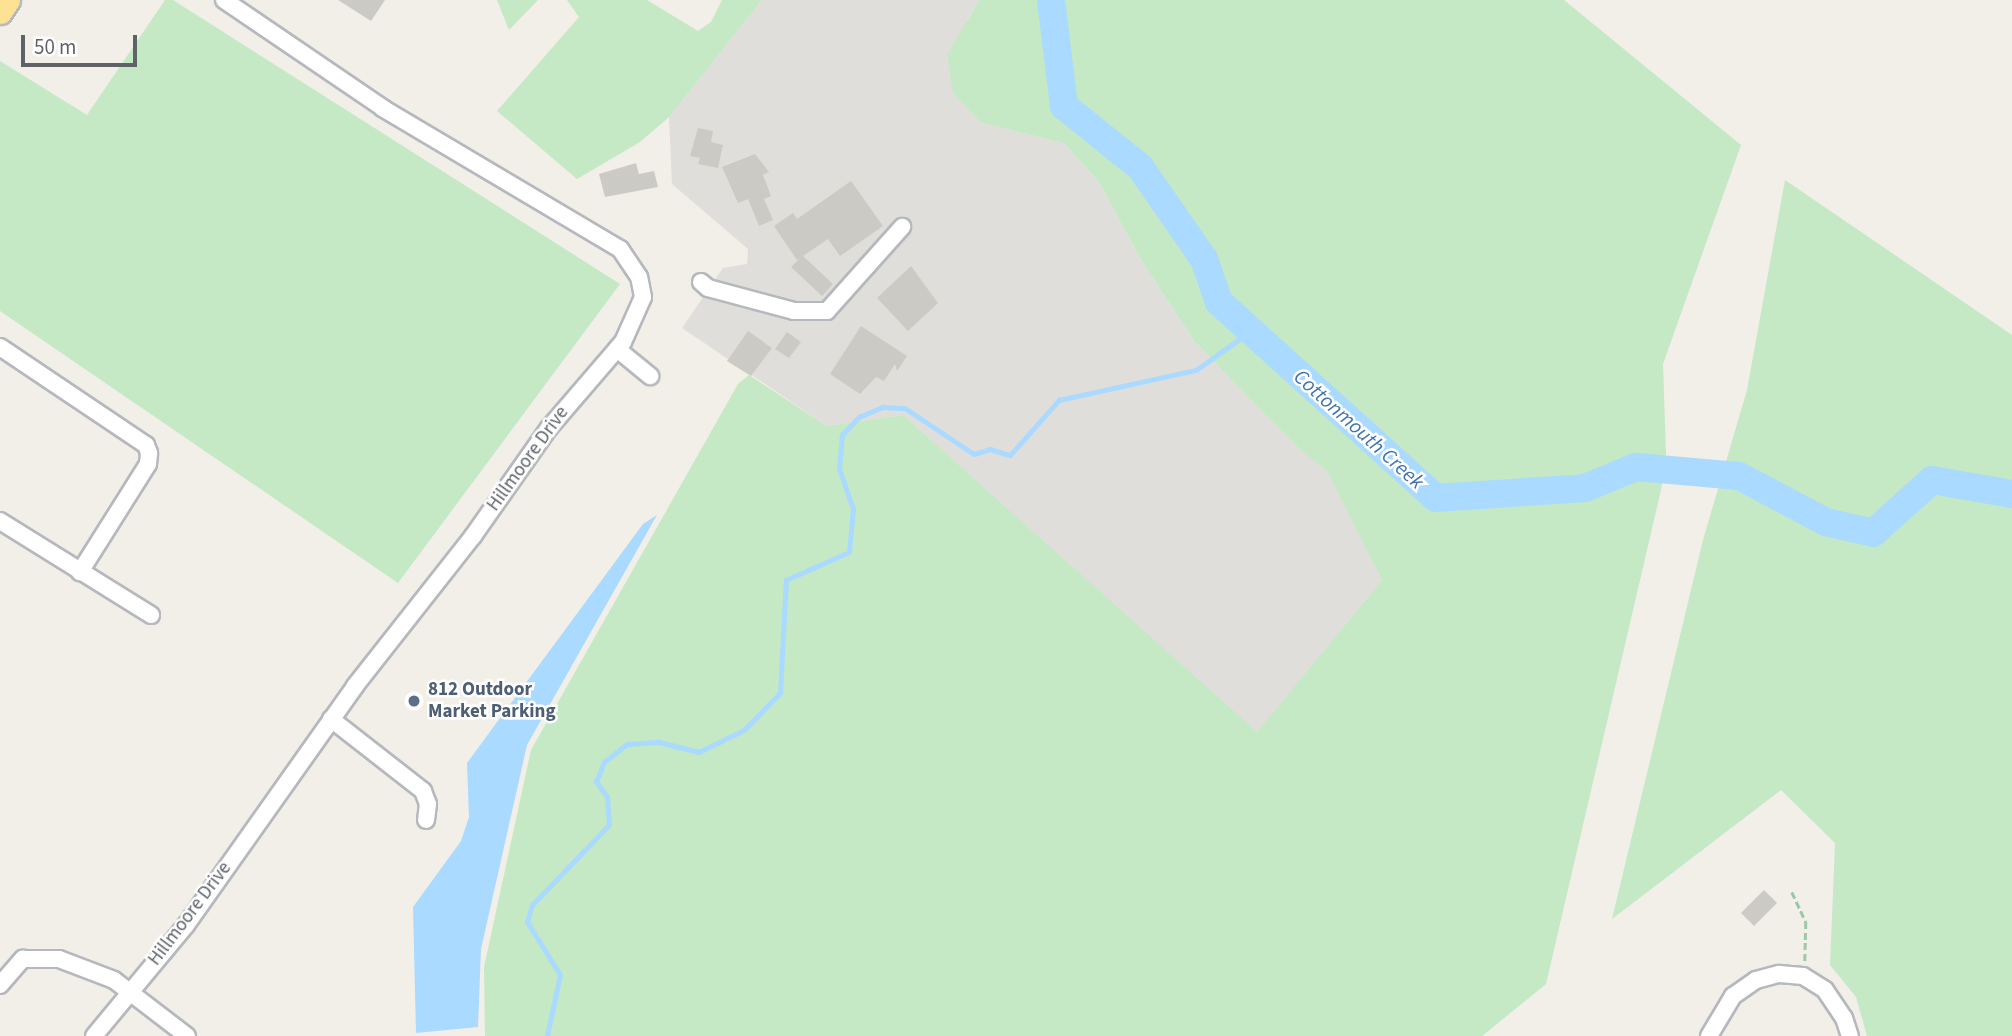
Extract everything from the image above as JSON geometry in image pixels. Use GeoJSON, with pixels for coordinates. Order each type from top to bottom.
{"type":"FeatureCollection","features":[{"type":"Feature","properties":{"kind":"highway"},"geometry":{"type":"LineString","coordinates":[[0,12],[8,0]]}},
{"type":"Feature","properties":{"kind":"street","name":"Hillmoore Drive"},"geometry":{"type":"LineString","coordinates":[[94,1036],[186,925],[331,719],[473,536],[549,428],[617,349],[643,298],[639,277],[620,249],[383,108],[224,0]]}},
{"type":"Feature","properties":{"kind":"street"},"geometry":{"type":"LineString","coordinates":[[701,282],[708,288],[794,311],[827,311],[902,227]]}},
{"type":"Feature","properties":{"kind":"street"},"geometry":{"type":"LineString","coordinates":[[0,347],[146,444],[148,464],[80,572]]}},
{"type":"Feature","properties":{"kind":"street"},"geometry":{"type":"LineString","coordinates":[[617,349],[650,376]]}},
{"type":"Feature","properties":{"kind":"street"},"geometry":{"type":"LineString","coordinates":[[0,521],[151,615]]}},
{"type":"Feature","properties":{"kind":"street"},"geometry":{"type":"LineString","coordinates":[[331,719],[423,792],[428,804],[426,820]]}},
{"type":"Feature","properties":{"kind":"street"},"geometry":{"type":"LineString","coordinates":[[0,985],[23,959],[59,959],[114,980],[187,1036]]}},
{"type":"Feature","properties":{"kind":"street"},"geometry":{"type":"LineString","coordinates":[[1709,1036],[1733,996],[1756,980],[1779,974],[1803,976],[1825,990],[1844,1018],[1850,1036]]}},
{"type":"Feature","properties":{"kind":"path"},"geometry":{"type":"LineString","coordinates":[[1792,892],[1806,922],[1803,976]]}},
{"type":"Feature","properties":{"kind":"shaded area"},"geometry":{"type":"Polygon","coordinates":[[[762,0],[979,0],[967,20],[982,123],[1064,143],[1099,182],[1141,260],[1195,342],[1297,447],[1327,470],[1382,580],[1257,733],[903,415],[827,426],[682,328],[723,268],[747,264],[748,249],[672,184],[669,117],[762,0]]]}},
{"type":"Feature","properties":{"kind":"green space"},"geometry":{"type":"Polygon","coordinates":[[[165,0],[173,0],[620,284],[398,583],[0,311],[0,61],[87,115],[165,0]]]}},
{"type":"Feature","properties":{"kind":"green space"},"geometry":{"type":"Polygon","coordinates":[[[497,0],[538,0],[509,30],[497,0]]]}},
{"type":"Feature","properties":{"kind":"green space"},"geometry":{"type":"Polygon","coordinates":[[[567,0],[647,0],[698,31],[711,22],[722,0],[762,0],[669,117],[640,142],[577,179],[497,111],[579,17],[567,0]]]}},
{"type":"Feature","properties":{"kind":"green space"},"geometry":{"type":"Polygon","coordinates":[[[979,0],[1564,0],[1741,145],[1663,364],[1666,453],[1661,490],[1546,984],[1482,1036],[485,1036],[484,967],[531,750],[738,384],[749,375],[827,426],[903,415],[1257,732],[1382,580],[1327,471],[1297,447],[1195,342],[1141,260],[1099,182],[1064,143],[982,123],[953,93],[947,55],[979,0]]]}},
{"type":"Feature","properties":{"kind":"green space"},"geometry":{"type":"Polygon","coordinates":[[[1785,180],[2012,335],[2012,1036],[1867,1036],[1856,997],[1830,965],[1835,843],[1781,790],[1612,919],[1703,540],[1747,390],[1785,180]]]}},
{"type":"Feature","properties":{"kind":"water"},"geometry":{"type":"Polygon","coordinates":[[[657,515],[527,745],[481,949],[478,1027],[416,1033],[413,907],[461,841],[469,817],[467,763],[643,524],[657,515]]]}},
{"type":"Feature","properties":{"kind":"building"},"geometry":{"type":"Polygon","coordinates":[[[338,0],[385,0],[371,21],[338,0]]]}},
{"type":"Feature","properties":{"kind":"building"},"geometry":{"type":"Polygon","coordinates":[[[698,128],[713,131],[711,142],[723,145],[718,168],[698,164],[700,158],[690,156],[698,128]]]}},
{"type":"Feature","properties":{"kind":"building"},"geometry":{"type":"Polygon","coordinates":[[[755,154],[769,172],[763,175],[771,196],[764,199],[773,220],[759,226],[748,199],[738,203],[722,167],[755,154]]]}},
{"type":"Feature","properties":{"kind":"building"},"geometry":{"type":"Polygon","coordinates":[[[636,163],[639,174],[654,171],[658,187],[605,197],[599,174],[636,163]]]}},
{"type":"Feature","properties":{"kind":"building"},"geometry":{"type":"Polygon","coordinates":[[[851,181],[883,226],[840,256],[828,239],[803,256],[833,284],[822,296],[791,267],[800,258],[797,260],[774,226],[793,213],[797,219],[851,181]]]}},
{"type":"Feature","properties":{"kind":"building"},"geometry":{"type":"Polygon","coordinates":[[[911,266],[938,303],[908,331],[877,298],[911,266]]]}},
{"type":"Feature","properties":{"kind":"building"},"geometry":{"type":"Polygon","coordinates":[[[861,326],[907,356],[897,371],[895,364],[884,381],[876,377],[860,394],[830,374],[861,326]]]}},
{"type":"Feature","properties":{"kind":"building"},"geometry":{"type":"Polygon","coordinates":[[[748,331],[772,348],[751,376],[727,361],[748,331]]]}},
{"type":"Feature","properties":{"kind":"building"},"geometry":{"type":"Polygon","coordinates":[[[787,332],[801,342],[789,358],[775,349],[787,332]]]}},
{"type":"Feature","properties":{"kind":"building"},"geometry":{"type":"Polygon","coordinates":[[[1764,890],[1777,903],[1754,926],[1741,913],[1764,890]]]}},
{"type":"Feature","properties":{"kind":"waterway","name":"Cottonmouth Creek"},"geometry":{"type":"LineString","coordinates":[[1051,0],[1064,106],[1140,167],[1204,259],[1219,302],[1436,498],[1585,488],[1636,467],[1739,476],[1826,522],[1873,533],[1932,480],[2012,494]]}},
{"type":"Feature","properties":{"kind":"waterway"},"geometry":{"type":"LineString","coordinates":[[547,1036],[560,975],[527,922],[532,905],[609,825],[607,797],[596,782],[604,762],[627,744],[659,742],[699,752],[744,730],[780,693],[786,580],[849,552],[853,509],[839,469],[842,435],[859,417],[883,407],[905,408],[974,454],[990,449],[1010,455],[1059,400],[1196,370],[1252,330]]}},
{"type":"Feature","properties":{"kind":"place","name":"812 Outdoor Market Parking"},"geometry":{"type":"Point","coordinates":[414,701]}}]}
